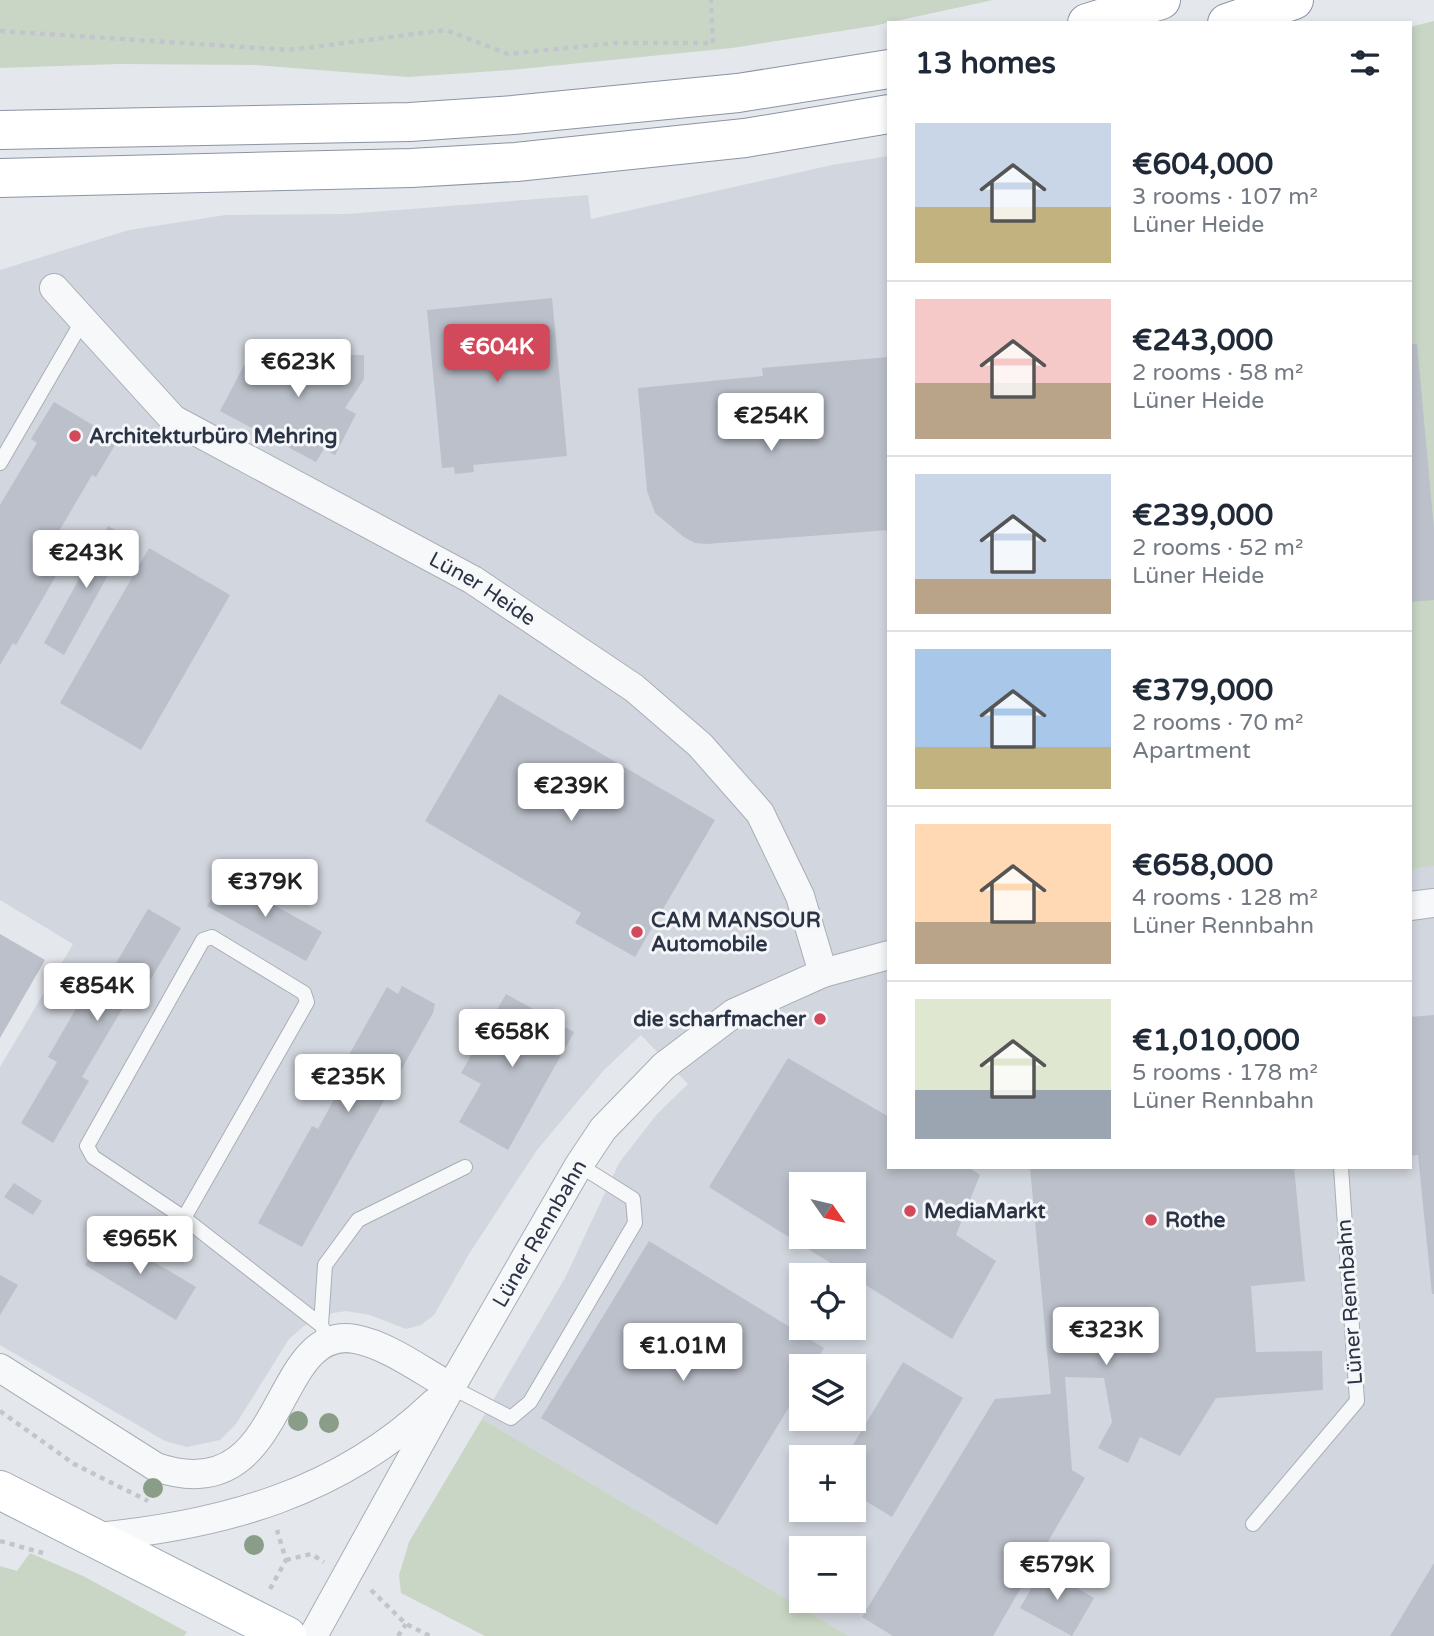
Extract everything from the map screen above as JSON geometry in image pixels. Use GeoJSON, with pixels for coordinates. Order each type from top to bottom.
{"type":"FeatureCollection","features":[{"type":"Feature","properties":{"kind":"main road"},"geometry":{"type":"LineString","coordinates":[[1093,21],[1161,0]]}},
{"type":"Feature","properties":{"kind":"main road"},"geometry":{"type":"LineString","coordinates":[[1233,21],[1294,0]]}},
{"type":"Feature","properties":{"kind":"main road"},"geometry":{"type":"LineString","coordinates":[[0,130],[410,122],[513,116],[738,93],[887,69]]}},
{"type":"Feature","properties":{"kind":"main road"},"geometry":{"type":"LineString","coordinates":[[0,178],[516,162],[745,138],[887,114]]}},
{"type":"Feature","properties":{"kind":"main road"},"geometry":{"type":"LineString","coordinates":[[0,1490],[97,1536],[287,1636]]}},
{"type":"Feature","properties":{"kind":"street","name":"Lüner Heide"},"geometry":{"type":"LineString","coordinates":[[54,288],[173,419],[473,580],[634,688],[700,745],[760,813],[800,896],[823,973]]}},
{"type":"Feature","properties":{"kind":"street"},"geometry":{"type":"LineString","coordinates":[[1412,906],[1434,903]]}},
{"type":"Feature","properties":{"kind":"street","name":"Lüner Rennbahn"},"geometry":{"type":"LineString","coordinates":[[313,1636],[452,1387],[579,1165],[603,1129],[664,1066],[734,1013],[823,973],[887,957]]}},
{"type":"Feature","properties":{"kind":"street"},"geometry":{"type":"LineString","coordinates":[[0,1368],[156,1467],[185,1474],[202,1474],[233,1463],[247,1453],[258,1440],[302,1364],[316,1350],[325,1334],[367,1343],[452,1387],[380,1450],[314,1485],[197,1524],[97,1536]]}},
{"type":"Feature","properties":{"kind":"lane"},"geometry":{"type":"LineString","coordinates":[[0,463],[83,320]]}},
{"type":"Feature","properties":{"kind":"lane"},"geometry":{"type":"LineString","coordinates":[[184,1218],[307,1002],[304,993],[212,937],[203,940],[87,1146],[93,1157],[184,1218],[325,1334]]}},
{"type":"Feature","properties":{"kind":"lane"},"geometry":{"type":"LineString","coordinates":[[452,1387],[511,1418],[530,1402],[635,1223],[633,1199],[579,1165]]}},
{"type":"Feature","properties":{"kind":"lane"},"geometry":{"type":"LineString","coordinates":[[325,1334],[325,1265],[358,1220],[465,1167]]}},
{"type":"Feature","properties":{"kind":"lane","name":"Lüner Rennbahn"},"geometry":{"type":"LineString","coordinates":[[1253,1524],[1357,1401],[1341,1169]]}},
{"type":"Feature","properties":{"kind":"path"},"geometry":{"type":"LineString","coordinates":[[0,31],[289,50],[446,30],[508,54],[614,43],[713,43],[711,0]]}},
{"type":"Feature","properties":{"kind":"path"},"geometry":{"type":"LineString","coordinates":[[398,1636],[406,1624],[430,1636]]}},
{"type":"Feature","properties":{"kind":"shaded area"},"geometry":{"type":"Polygon","coordinates":[[[887,156],[887,1169],[1412,1169],[1412,869],[1434,866],[1434,1636],[849,1636],[810,1613],[866,1613],[866,1536],[789,1536],[789,1601],[482,1419],[565,1278],[619,1163],[657,1114],[688,1084],[641,1035],[604,1070],[537,1150],[469,1254],[434,1315],[421,1325],[406,1329],[370,1315],[346,1311],[333,1313],[304,1326],[289,1339],[236,1424],[220,1440],[187,1447],[165,1441],[0,1345],[0,1067],[73,944],[0,900],[0,270],[129,230],[226,215],[347,214],[588,195],[591,219],[832,165],[887,156]]]}},
{"type":"Feature","properties":{"kind":"green space"},"geometry":{"type":"Polygon","coordinates":[[[0,0],[993,0],[873,26],[732,48],[510,70],[408,77],[255,65],[119,64],[0,68],[0,0]]]}},
{"type":"Feature","properties":{"kind":"green space"},"geometry":{"type":"Polygon","coordinates":[[[1434,21],[1434,866],[1412,869],[1412,26],[1434,21]]]}},
{"type":"Feature","properties":{"kind":"green space"},"geometry":{"type":"Polygon","coordinates":[[[482,1419],[789,1601],[789,1613],[810,1613],[849,1636],[485,1636],[401,1593],[399,1575],[409,1542],[482,1419]]]}},
{"type":"Feature","properties":{"kind":"green space"},"geometry":{"type":"Polygon","coordinates":[[[30,1553],[83,1576],[187,1632],[184,1636],[0,1636],[0,1566],[17,1571],[30,1553]]]}},
{"type":"Feature","properties":{"kind":"building"},"geometry":{"type":"Polygon","coordinates":[[[552,298],[567,456],[473,465],[474,472],[455,474],[454,467],[442,468],[427,310],[552,298]]]}},
{"type":"Feature","properties":{"kind":"building"},"geometry":{"type":"Polygon","coordinates":[[[1412,344],[1417,344],[1434,529],[1434,600],[1412,602],[1412,344]]]}},
{"type":"Feature","properties":{"kind":"building"},"geometry":{"type":"Polygon","coordinates":[[[364,355],[364,379],[345,408],[356,414],[335,455],[324,449],[316,462],[220,411],[249,356],[364,355]]]}},
{"type":"Feature","properties":{"kind":"building"},"geometry":{"type":"Polygon","coordinates":[[[887,357],[887,530],[707,544],[695,543],[684,537],[655,513],[647,491],[638,388],[763,376],[762,368],[887,357]]]}},
{"type":"Feature","properties":{"kind":"building"},"geometry":{"type":"Polygon","coordinates":[[[54,402],[118,440],[96,477],[92,475],[55,538],[70,546],[63,558],[65,560],[16,645],[13,643],[0,665],[0,505],[37,443],[31,439],[54,402]]]}},
{"type":"Feature","properties":{"kind":"building"},"geometry":{"type":"Polygon","coordinates":[[[108,526],[129,537],[64,655],[44,643],[108,526]]]}},
{"type":"Feature","properties":{"kind":"building"},"geometry":{"type":"Polygon","coordinates":[[[149,548],[230,595],[141,750],[60,703],[149,548]]]}},
{"type":"Feature","properties":{"kind":"building"},"geometry":{"type":"Polygon","coordinates":[[[499,694],[715,820],[635,957],[575,923],[581,913],[425,821],[499,694]]]}},
{"type":"Feature","properties":{"kind":"building"},"geometry":{"type":"Polygon","coordinates":[[[224,877],[322,932],[306,961],[207,906],[224,877]]]}},
{"type":"Feature","properties":{"kind":"building"},"geometry":{"type":"Polygon","coordinates":[[[148,909],[181,928],[145,989],[137,984],[82,1077],[89,1081],[53,1143],[21,1123],[57,1062],[48,1057],[102,964],[112,970],[148,909]]]}},
{"type":"Feature","properties":{"kind":"building"},"geometry":{"type":"Polygon","coordinates":[[[0,934],[45,960],[0,1038],[0,934]]]}},
{"type":"Feature","properties":{"kind":"building"},"geometry":{"type":"Polygon","coordinates":[[[402,986],[435,1004],[433,1013],[302,1247],[258,1223],[312,1126],[318,1129],[356,1059],[349,1055],[387,987],[398,994],[402,986]]]}},
{"type":"Feature","properties":{"kind":"building"},"geometry":{"type":"Polygon","coordinates":[[[506,994],[574,1032],[508,1150],[459,1122],[481,1084],[461,1073],[506,994]]]}},
{"type":"Feature","properties":{"kind":"building"},"geometry":{"type":"Polygon","coordinates":[[[1434,1015],[1434,1294],[1418,1155],[1412,1156],[1412,1017],[1434,1015]]]}},
{"type":"Feature","properties":{"kind":"building","name":"MediaMarkt"},"geometry":{"type":"Polygon","coordinates":[[[788,1058],[887,1116],[887,1169],[971,1169],[980,1175],[956,1235],[996,1261],[952,1339],[866,1285],[866,1263],[830,1263],[810,1250],[866,1250],[866,1172],[789,1172],[789,1237],[709,1187],[788,1058]]]}},
{"type":"Feature","properties":{"kind":"building"},"geometry":{"type":"Polygon","coordinates":[[[1030,1169],[1294,1169],[1305,1281],[1251,1286],[1256,1352],[1322,1351],[1323,1390],[1216,1398],[1180,1456],[1140,1437],[1128,1463],[1098,1448],[1112,1422],[1104,1378],[1065,1377],[1072,1470],[1085,1478],[993,1636],[893,1636],[862,1617],[995,1399],[1051,1394],[1030,1169]]]}},
{"type":"Feature","properties":{"kind":"building"},"geometry":{"type":"Polygon","coordinates":[[[14,1183],[42,1201],[33,1215],[4,1197],[14,1183]]]}},
{"type":"Feature","properties":{"kind":"building"},"geometry":{"type":"Polygon","coordinates":[[[104,1232],[196,1287],[176,1320],[85,1265],[104,1232]]]}},
{"type":"Feature","properties":{"kind":"building"},"geometry":{"type":"Polygon","coordinates":[[[649,1241],[789,1327],[789,1340],[811,1340],[824,1348],[821,1354],[789,1354],[789,1407],[717,1525],[541,1418],[649,1241]]]}},
{"type":"Feature","properties":{"kind":"building"},"geometry":{"type":"Polygon","coordinates":[[[0,1275],[18,1285],[0,1315],[0,1275]]]}},
{"type":"Feature","properties":{"kind":"building"},"geometry":{"type":"Polygon","coordinates":[[[903,1362],[963,1398],[892,1517],[866,1501],[866,1445],[853,1445],[861,1431],[866,1431],[866,1423],[903,1362]]]}},
{"type":"Feature","properties":{"kind":"building"},"geometry":{"type":"Polygon","coordinates":[[[1434,1563],[1434,1636],[1390,1636],[1434,1563]]]}},
{"type":"Feature","properties":{"kind":"building"},"geometry":{"type":"Polygon","coordinates":[[[1043,1568],[1094,1598],[1072,1636],[1020,1608],[1043,1568]]]}},
{"type":"Feature","properties":{"kind":"place","name":"Architekturbüro Mehring"},"geometry":{"type":"Point","coordinates":[75,436]}},
{"type":"Feature","properties":{"kind":"place","name":"CAM MANSOUR Automobile"},"geometry":{"type":"Point","coordinates":[637,932]}},
{"type":"Feature","properties":{"kind":"place","name":"die scharfmacher"},"geometry":{"type":"Point","coordinates":[820,1019]}},
{"type":"Feature","properties":{"kind":"place","name":"MediaMarkt"},"geometry":{"type":"Point","coordinates":[910,1211]}},
{"type":"Feature","properties":{"kind":"place","name":"Rothe"},"geometry":{"type":"Point","coordinates":[1151,1220]}}]}
